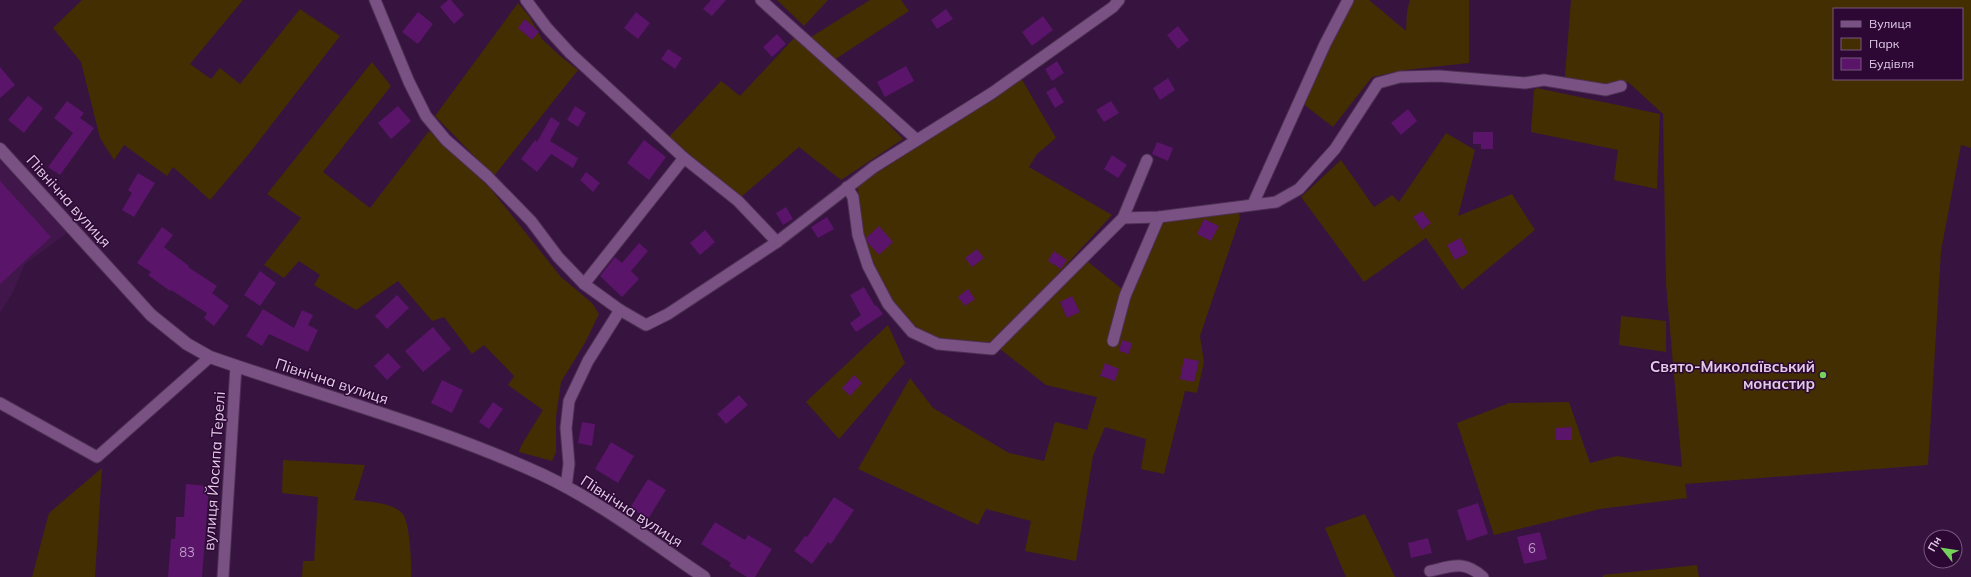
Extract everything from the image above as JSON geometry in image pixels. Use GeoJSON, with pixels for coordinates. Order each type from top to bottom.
{"type":"FeatureCollection","features":[{"type":"Feature","properties":{"kind":"street"},"geometry":{"type":"LineString","coordinates":[[375,0],[426,116],[446,140],[488,177],[531,221],[558,256],[584,284],[620,310],[646,325],[668,314],[777,242],[847,186],[992,93],[1053,51],[1113,7],[1119,0]]}},
{"type":"Feature","properties":{"kind":"street"},"geometry":{"type":"LineString","coordinates":[[526,0],[547,28],[570,53],[684,158],[738,201],[777,242]]}},
{"type":"Feature","properties":{"kind":"street"},"geometry":{"type":"LineString","coordinates":[[761,0],[917,140]]}},
{"type":"Feature","properties":{"kind":"street"},"geometry":{"type":"LineString","coordinates":[[1253,204],[1319,58],[1348,0]]}},
{"type":"Feature","properties":{"kind":"street"},"geometry":{"type":"LineString","coordinates":[[1123,218],[1159,217],[1276,202],[1299,188],[1335,149],[1378,83],[1400,77],[1440,76],[1525,83],[1544,80],[1606,90],[1621,86]]}},
{"type":"Feature","properties":{"kind":"street","name":"Північна вулиця"},"geometry":{"type":"LineString","coordinates":[[0,149],[152,315],[187,344],[210,357],[455,439],[566,487],[704,577]]}},
{"type":"Feature","properties":{"kind":"street"},"geometry":{"type":"LineString","coordinates":[[584,284],[684,158]]}},
{"type":"Feature","properties":{"kind":"street"},"geometry":{"type":"LineString","coordinates":[[847,186],[853,197],[858,235],[868,266],[888,304],[912,332],[938,344],[992,349],[1123,218],[1147,160]]}},
{"type":"Feature","properties":{"kind":"street"},"geometry":{"type":"LineString","coordinates":[[1112,341],[1125,296],[1159,217]]}},
{"type":"Feature","properties":{"kind":"street"},"geometry":{"type":"LineString","coordinates":[[566,487],[568,464],[566,428],[569,400],[588,361],[620,310]]}},
{"type":"Feature","properties":{"kind":"street"},"geometry":{"type":"LineString","coordinates":[[0,403],[97,457],[210,357]]}},
{"type":"Feature","properties":{"kind":"street","name":"вулиця Йосипа Терелі"},"geometry":{"type":"LineString","coordinates":[[222,577],[236,366]]}},
{"type":"Feature","properties":{"kind":"street"},"geometry":{"type":"LineString","coordinates":[[1430,571],[1455,565],[1466,565],[1483,577]]}},
{"type":"Feature","properties":{"kind":"shaded area"},"geometry":{"type":"Polygon","coordinates":[[[0,160],[67,233],[25,264],[13,292],[0,313],[0,160]]]}},
{"type":"Feature","properties":{"kind":"green space"},"geometry":{"type":"Polygon","coordinates":[[[82,0],[243,0],[190,64],[211,79],[220,68],[240,84],[300,9],[340,36],[248,155],[210,200],[173,167],[167,176],[124,145],[114,160],[100,138],[81,62],[53,28],[82,0]]]}},
{"type":"Feature","properties":{"kind":"green space"},"geometry":{"type":"Polygon","coordinates":[[[777,0],[828,0],[804,26],[777,0]]]}},
{"type":"Feature","properties":{"kind":"green space"},"geometry":{"type":"Polygon","coordinates":[[[870,0],[901,0],[909,11],[834,60],[811,37],[870,0]]]}},
{"type":"Feature","properties":{"kind":"green space"},"geometry":{"type":"Polygon","coordinates":[[[1355,0],[1369,0],[1406,31],[1407,11],[1410,0],[1469,0],[1469,63],[1405,70],[1372,77],[1333,127],[1302,103],[1343,19],[1355,0]]]}},
{"type":"Feature","properties":{"kind":"green space","name":"Свято-Миколаївський монастир"},"geometry":{"type":"Polygon","coordinates":[[[1571,0],[1971,0],[1971,148],[1961,145],[1941,251],[1928,465],[1685,484],[1687,498],[1600,509],[1494,535],[1457,423],[1509,403],[1569,402],[1590,463],[1617,456],[1682,467],[1666,283],[1663,114],[1628,82],[1621,86],[1567,84],[1565,76],[1571,0]]]}},
{"type":"Feature","properties":{"kind":"green space"},"geometry":{"type":"Polygon","coordinates":[[[518,3],[529,16],[542,39],[578,70],[494,176],[435,116],[518,3]]]}},
{"type":"Feature","properties":{"kind":"green space"},"geometry":{"type":"Polygon","coordinates":[[[795,37],[876,111],[903,139],[841,180],[799,147],[741,197],[668,138],[721,81],[740,96],[795,37]]]}},
{"type":"Feature","properties":{"kind":"green space"},"geometry":{"type":"Polygon","coordinates":[[[372,62],[391,86],[323,172],[370,208],[429,131],[490,188],[561,277],[592,303],[599,314],[586,341],[561,382],[556,417],[556,452],[552,461],[519,452],[521,446],[543,410],[508,385],[514,376],[484,345],[472,354],[444,317],[432,321],[398,281],[356,310],[314,285],[320,275],[299,261],[284,278],[264,265],[301,218],[267,194],[372,62]]]}},
{"type":"Feature","properties":{"kind":"green space"},"geometry":{"type":"Polygon","coordinates":[[[1021,78],[1056,138],[1037,154],[1029,167],[1112,215],[1030,304],[989,343],[941,340],[923,333],[910,324],[883,286],[870,255],[865,238],[861,221],[858,187],[863,182],[969,113],[995,99],[1021,78]]]}},
{"type":"Feature","properties":{"kind":"green space"},"geometry":{"type":"Polygon","coordinates":[[[1537,88],[1660,114],[1657,189],[1614,180],[1618,150],[1531,132],[1534,90],[1537,88]]]}},
{"type":"Feature","properties":{"kind":"green space"},"geometry":{"type":"Polygon","coordinates":[[[1446,133],[1475,150],[1458,216],[1512,194],[1535,230],[1462,290],[1426,238],[1364,282],[1301,197],[1341,160],[1374,207],[1392,195],[1399,202],[1446,133]]]}},
{"type":"Feature","properties":{"kind":"green space"},"geometry":{"type":"Polygon","coordinates":[[[1239,212],[1240,218],[1200,336],[1204,362],[1197,393],[1185,391],[1164,474],[1141,469],[1146,439],[1105,427],[1093,456],[1076,561],[1025,551],[1031,521],[986,509],[978,525],[858,469],[910,378],[933,408],[1009,453],[1044,461],[1055,422],[1087,430],[1097,397],[1046,385],[1000,349],[1087,261],[1123,290],[1108,343],[1115,347],[1127,301],[1161,223],[1239,212]]]}},
{"type":"Feature","properties":{"kind":"green space"},"geometry":{"type":"Polygon","coordinates":[[[1621,316],[1666,321],[1666,352],[1619,345],[1621,316]]]}},
{"type":"Feature","properties":{"kind":"green space"},"geometry":{"type":"Polygon","coordinates":[[[888,325],[905,363],[839,439],[806,402],[888,325]]]}},
{"type":"Feature","properties":{"kind":"green space"},"geometry":{"type":"Polygon","coordinates":[[[283,460],[365,465],[354,500],[373,502],[392,507],[397,509],[405,517],[409,533],[411,577],[302,577],[303,561],[314,561],[318,497],[282,493],[283,460]]]}},
{"type":"Feature","properties":{"kind":"green space"},"geometry":{"type":"Polygon","coordinates":[[[102,468],[95,577],[32,577],[49,513],[102,468]]]}},
{"type":"Feature","properties":{"kind":"green space"},"geometry":{"type":"Polygon","coordinates":[[[1365,514],[1395,577],[1346,577],[1325,528],[1365,514]]]}},
{"type":"Feature","properties":{"kind":"green space"},"geometry":{"type":"Polygon","coordinates":[[[1697,565],[1699,577],[1603,577],[1603,575],[1697,565]]]}},
{"type":"Feature","properties":{"kind":"building"},"geometry":{"type":"Polygon","coordinates":[[[448,0],[451,0],[464,15],[454,24],[440,7],[448,0]]]}},
{"type":"Feature","properties":{"kind":"building"},"geometry":{"type":"Polygon","coordinates":[[[711,0],[726,0],[712,16],[703,9],[711,0]]]}},
{"type":"Feature","properties":{"kind":"building"},"geometry":{"type":"Polygon","coordinates":[[[946,9],[953,19],[937,29],[931,20],[946,9]]]}},
{"type":"Feature","properties":{"kind":"building"},"geometry":{"type":"Polygon","coordinates":[[[418,12],[433,24],[418,44],[402,32],[418,12]]]}},
{"type":"Feature","properties":{"kind":"building"},"geometry":{"type":"Polygon","coordinates":[[[636,12],[650,23],[638,39],[624,28],[636,12]]]}},
{"type":"Feature","properties":{"kind":"building"},"geometry":{"type":"Polygon","coordinates":[[[1043,16],[1053,30],[1032,46],[1022,32],[1043,16]]]}},
{"type":"Feature","properties":{"kind":"building"},"geometry":{"type":"Polygon","coordinates":[[[525,19],[539,32],[532,40],[518,28],[525,19]]]}},
{"type":"Feature","properties":{"kind":"building"},"geometry":{"type":"Polygon","coordinates":[[[1178,26],[1189,40],[1178,49],[1167,35],[1178,26]]]}},
{"type":"Feature","properties":{"kind":"building"},"geometry":{"type":"Polygon","coordinates":[[[777,34],[786,44],[772,57],[763,47],[777,34]]]}},
{"type":"Feature","properties":{"kind":"building"},"geometry":{"type":"Polygon","coordinates":[[[668,49],[682,58],[675,69],[661,59],[668,49]]]}},
{"type":"Feature","properties":{"kind":"building"},"geometry":{"type":"Polygon","coordinates":[[[1057,61],[1064,73],[1052,81],[1045,69],[1057,61]]]}},
{"type":"Feature","properties":{"kind":"building"},"geometry":{"type":"Polygon","coordinates":[[[906,66],[914,81],[885,97],[877,82],[906,66]]]}},
{"type":"Feature","properties":{"kind":"building"},"geometry":{"type":"Polygon","coordinates":[[[0,67],[15,85],[0,98],[0,67]]]}},
{"type":"Feature","properties":{"kind":"building"},"geometry":{"type":"Polygon","coordinates":[[[1168,78],[1175,90],[1160,100],[1153,88],[1168,78]]]}},
{"type":"Feature","properties":{"kind":"building"},"geometry":{"type":"Polygon","coordinates":[[[1055,87],[1064,102],[1055,108],[1046,92],[1055,87]]]}},
{"type":"Feature","properties":{"kind":"building"},"geometry":{"type":"Polygon","coordinates":[[[28,96],[43,108],[24,133],[8,120],[28,96]]]}},
{"type":"Feature","properties":{"kind":"building"},"geometry":{"type":"Polygon","coordinates":[[[67,101],[84,113],[80,118],[94,128],[60,175],[48,167],[73,133],[54,118],[67,101]]]}},
{"type":"Feature","properties":{"kind":"building"},"geometry":{"type":"Polygon","coordinates":[[[1111,101],[1119,113],[1104,122],[1096,110],[1111,101]]]}},
{"type":"Feature","properties":{"kind":"building"},"geometry":{"type":"Polygon","coordinates":[[[398,106],[411,121],[391,139],[378,123],[398,106]]]}},
{"type":"Feature","properties":{"kind":"building"},"geometry":{"type":"Polygon","coordinates":[[[575,106],[586,113],[578,127],[567,120],[575,106]]]}},
{"type":"Feature","properties":{"kind":"building"},"geometry":{"type":"Polygon","coordinates":[[[1408,109],[1417,121],[1401,135],[1391,123],[1408,109]]]}},
{"type":"Feature","properties":{"kind":"building"},"geometry":{"type":"Polygon","coordinates":[[[551,117],[560,123],[550,141],[578,158],[573,168],[551,154],[537,172],[521,159],[535,140],[537,142],[551,117]]]}},
{"type":"Feature","properties":{"kind":"building"},"geometry":{"type":"Polygon","coordinates":[[[1473,132],[1493,132],[1493,149],[1481,149],[1481,144],[1473,144],[1473,132]]]}},
{"type":"Feature","properties":{"kind":"building"},"geometry":{"type":"Polygon","coordinates":[[[644,140],[666,157],[649,180],[627,163],[644,140]]]}},
{"type":"Feature","properties":{"kind":"building"},"geometry":{"type":"Polygon","coordinates":[[[1157,142],[1173,148],[1168,161],[1152,154],[1157,142]]]}},
{"type":"Feature","properties":{"kind":"building"},"geometry":{"type":"Polygon","coordinates":[[[1112,155],[1127,165],[1118,178],[1104,169],[1112,155]]]}},
{"type":"Feature","properties":{"kind":"building"},"geometry":{"type":"Polygon","coordinates":[[[586,172],[600,183],[593,192],[580,180],[586,172]]]}},
{"type":"Feature","properties":{"kind":"building"},"geometry":{"type":"Polygon","coordinates":[[[138,173],[155,183],[134,217],[122,210],[132,193],[128,190],[138,173]]]}},
{"type":"Feature","properties":{"kind":"building"},"geometry":{"type":"Polygon","coordinates":[[[0,181],[51,237],[0,284],[0,181]]]}},
{"type":"Feature","properties":{"kind":"building"},"geometry":{"type":"Polygon","coordinates":[[[786,207],[793,219],[783,225],[776,213],[786,207]]]}},
{"type":"Feature","properties":{"kind":"building"},"geometry":{"type":"Polygon","coordinates":[[[1422,211],[1431,223],[1422,230],[1413,217],[1422,211]]]}},
{"type":"Feature","properties":{"kind":"building"},"geometry":{"type":"Polygon","coordinates":[[[827,217],[834,229],[818,238],[811,227],[827,217]]]}},
{"type":"Feature","properties":{"kind":"building"},"geometry":{"type":"Polygon","coordinates":[[[1204,219],[1219,226],[1211,241],[1197,234],[1204,219]]]}},
{"type":"Feature","properties":{"kind":"building"},"geometry":{"type":"Polygon","coordinates":[[[879,226],[893,242],[879,255],[868,243],[866,238],[879,226]]]}},
{"type":"Feature","properties":{"kind":"building"},"geometry":{"type":"Polygon","coordinates":[[[162,227],[173,235],[164,247],[189,266],[188,267],[217,286],[212,293],[229,306],[214,326],[204,318],[207,313],[171,290],[170,291],[148,275],[151,272],[137,263],[162,227]]]}},
{"type":"Feature","properties":{"kind":"building"},"geometry":{"type":"Polygon","coordinates":[[[705,230],[715,242],[700,255],[690,243],[705,230]]]}},
{"type":"Feature","properties":{"kind":"building"},"geometry":{"type":"Polygon","coordinates":[[[1460,238],[1468,253],[1455,260],[1447,245],[1460,238]]]}},
{"type":"Feature","properties":{"kind":"building"},"geometry":{"type":"Polygon","coordinates":[[[639,243],[648,251],[631,271],[639,279],[622,297],[600,276],[615,257],[622,263],[639,243]]]}},
{"type":"Feature","properties":{"kind":"building"},"geometry":{"type":"Polygon","coordinates":[[[977,249],[984,258],[972,267],[965,258],[977,249]]]}},
{"type":"Feature","properties":{"kind":"building"},"geometry":{"type":"Polygon","coordinates":[[[1054,251],[1067,260],[1061,269],[1048,261],[1054,251]]]}},
{"type":"Feature","properties":{"kind":"building"},"geometry":{"type":"Polygon","coordinates":[[[260,271],[276,283],[260,306],[244,295],[260,271]]]}},
{"type":"Feature","properties":{"kind":"building"},"geometry":{"type":"Polygon","coordinates":[[[864,287],[875,306],[876,305],[883,314],[856,332],[850,323],[861,315],[850,295],[864,287]]]}},
{"type":"Feature","properties":{"kind":"building"},"geometry":{"type":"Polygon","coordinates":[[[968,289],[975,299],[965,306],[958,297],[968,289]]]}},
{"type":"Feature","properties":{"kind":"building"},"geometry":{"type":"Polygon","coordinates":[[[397,295],[409,308],[387,329],[375,316],[397,295]]]}},
{"type":"Feature","properties":{"kind":"building"},"geometry":{"type":"Polygon","coordinates":[[[1072,296],[1080,312],[1067,318],[1060,302],[1072,296]]]}},
{"type":"Feature","properties":{"kind":"building"},"geometry":{"type":"Polygon","coordinates":[[[263,309],[294,328],[302,310],[313,315],[308,325],[318,330],[308,352],[269,334],[262,346],[246,336],[263,309]]]}},
{"type":"Feature","properties":{"kind":"building"},"geometry":{"type":"Polygon","coordinates":[[[433,327],[451,349],[423,372],[405,351],[433,327]]]}},
{"type":"Feature","properties":{"kind":"building"},"geometry":{"type":"Polygon","coordinates":[[[1122,340],[1132,343],[1129,354],[1119,351],[1122,340]]]}},
{"type":"Feature","properties":{"kind":"building"},"geometry":{"type":"Polygon","coordinates":[[[388,353],[401,367],[387,380],[374,366],[388,353]]]}},
{"type":"Feature","properties":{"kind":"building"},"geometry":{"type":"Polygon","coordinates":[[[1184,358],[1199,361],[1194,382],[1180,379],[1184,358]]]}},
{"type":"Feature","properties":{"kind":"building"},"geometry":{"type":"Polygon","coordinates":[[[1105,363],[1119,369],[1115,381],[1100,376],[1105,363]]]}},
{"type":"Feature","properties":{"kind":"building"},"geometry":{"type":"Polygon","coordinates":[[[854,375],[862,383],[850,396],[842,388],[854,375]]]}},
{"type":"Feature","properties":{"kind":"building"},"geometry":{"type":"Polygon","coordinates":[[[442,380],[463,390],[452,413],[431,403],[442,380]]]}},
{"type":"Feature","properties":{"kind":"building"},"geometry":{"type":"Polygon","coordinates":[[[739,395],[748,405],[726,424],[717,414],[739,395]]]}},
{"type":"Feature","properties":{"kind":"building"},"geometry":{"type":"Polygon","coordinates":[[[493,402],[503,409],[489,429],[479,422],[493,402]]]}},
{"type":"Feature","properties":{"kind":"building"},"geometry":{"type":"Polygon","coordinates":[[[582,422],[595,424],[592,446],[578,443],[582,422]]]}},
{"type":"Feature","properties":{"kind":"building"},"geometry":{"type":"Polygon","coordinates":[[[1572,427],[1572,440],[1556,440],[1556,428],[1572,427]]]}},
{"type":"Feature","properties":{"kind":"building"},"geometry":{"type":"Polygon","coordinates":[[[611,442],[634,456],[618,483],[595,469],[611,442]]]}},
{"type":"Feature","properties":{"kind":"building"},"geometry":{"type":"Polygon","coordinates":[[[648,479],[666,490],[648,519],[630,508],[648,479]]]}},
{"type":"Feature","properties":{"kind":"building"},"geometry":{"type":"Polygon","coordinates":[[[186,484],[209,486],[202,577],[168,577],[171,539],[175,539],[176,517],[184,517],[186,484]]]}},
{"type":"Feature","properties":{"kind":"building"},"geometry":{"type":"Polygon","coordinates":[[[834,497],[854,510],[831,544],[828,542],[812,564],[794,551],[805,536],[807,537],[834,497]]]}},
{"type":"Feature","properties":{"kind":"building"},"geometry":{"type":"Polygon","coordinates":[[[1478,503],[1488,534],[1467,541],[1457,510],[1478,503]]]}},
{"type":"Feature","properties":{"kind":"building"},"geometry":{"type":"Polygon","coordinates":[[[715,522],[745,540],[748,535],[772,549],[755,577],[747,577],[729,566],[731,563],[701,544],[715,522]]]}},
{"type":"Feature","properties":{"kind":"building"},"geometry":{"type":"Polygon","coordinates":[[[1540,532],[1547,559],[1524,564],[1517,537],[1540,532]]]}},
{"type":"Feature","properties":{"kind":"building"},"geometry":{"type":"Polygon","coordinates":[[[1428,538],[1432,553],[1411,558],[1408,543],[1428,538]]]}},
{"type":"Feature","properties":{"kind":"place","name":"Свято-Миколаївський монастир"},"geometry":{"type":"Point","coordinates":[1823,375]}}]}
